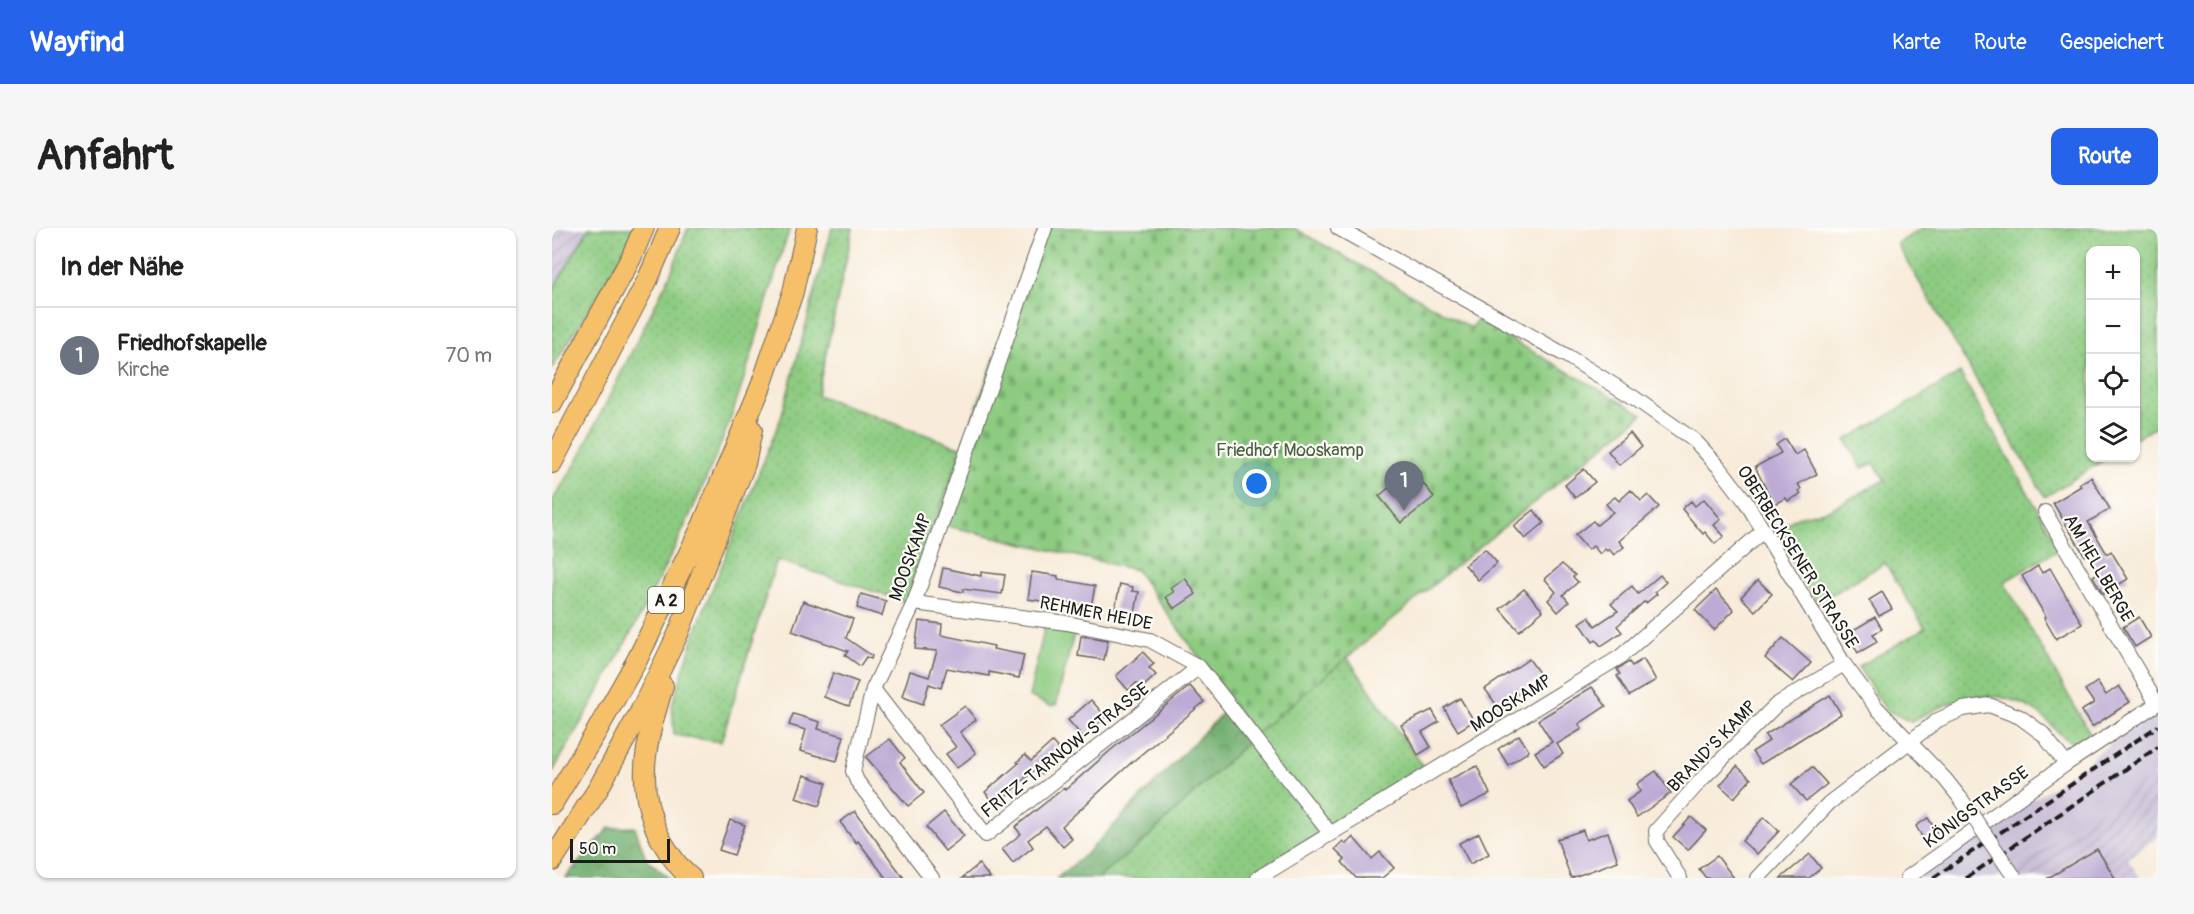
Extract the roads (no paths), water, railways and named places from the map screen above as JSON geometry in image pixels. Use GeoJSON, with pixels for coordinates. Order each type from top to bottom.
{"type":"FeatureCollection","features":[{"type":"Feature","properties":{"kind":"highway"},"geometry":{"type":"LineString","coordinates":[[554,400],[644,228]]}},
{"type":"Feature","properties":{"kind":"highway"},"geometry":{"type":"LineString","coordinates":[[552,463],[647,281],[670,228]]}},
{"type":"Feature","properties":{"kind":"highway","name":"A 2"},"geometry":{"type":"LineString","coordinates":[[552,804],[637,660],[703,524],[761,386],[793,292],[807,228]]}},
{"type":"Feature","properties":{"kind":"highway"},"geometry":{"type":"LineString","coordinates":[[552,861],[598,789],[640,712],[678,634],[745,464],[761,386]]}},
{"type":"Feature","properties":{"kind":"highway"},"geometry":{"type":"LineString","coordinates":[[678,634],[649,736],[644,784],[652,822],[667,850],[691,878]]}},
{"type":"Feature","properties":{"kind":"street","name":"MOOSKAMP"},"geometry":{"type":"LineString","coordinates":[[932,878],[857,781],[853,771],[873,689],[914,603],[1045,228]]}},
{"type":"Feature","properties":{"kind":"street","name":"OBERBECKSENER STRASSE"},"geometry":{"type":"LineString","coordinates":[[1338,228],[1567,356],[1661,416],[1695,441],[1720,468],[1746,502],[1844,664],[1876,707],[1945,778],[2015,878]]}},
{"type":"Feature","properties":{"kind":"street","name":"AM HELLBERGE"},"geometry":{"type":"LineString","coordinates":[[2046,512],[2158,704]]}},
{"type":"Feature","properties":{"kind":"street","name":"MOOSKAMP"},"geometry":{"type":"LineString","coordinates":[[1258,878],[1620,657],[1764,530]]}},
{"type":"Feature","properties":{"kind":"street","name":"REHMER HEIDE"},"geometry":{"type":"LineString","coordinates":[[914,603],[1067,623],[1150,640],[1199,667],[1330,833]]}},
{"type":"Feature","properties":{"kind":"street","name":"BRAND'S KAMP"},"geometry":{"type":"LineString","coordinates":[[1680,878],[1657,842],[1656,831],[1702,779],[1776,705],[1844,664]]}},
{"type":"Feature","properties":{"kind":"street","name":"FRITZ-TARNOW-STRASSE"},"geometry":{"type":"LineString","coordinates":[[873,689],[986,835],[1199,667]]}},
{"type":"Feature","properties":{"kind":"street","name":"KÖNIGSTRASSE"},"geometry":{"type":"LineString","coordinates":[[1907,878],[2066,764],[2158,704]]}},
{"type":"Feature","properties":{"kind":"street"},"geometry":{"type":"LineString","coordinates":[[1758,878],[1829,803],[1938,720],[1964,709],[1989,705],[2020,717],[2043,734],[2066,764]]}},
{"type":"Feature","properties":{"kind":"railway"},"geometry":{"type":"LineString","coordinates":[[1933,878],[2158,726]]}},
{"type":"Feature","properties":{"kind":"railway"},"geometry":{"type":"LineString","coordinates":[[1966,878],[2158,747]]}},
{"type":"Feature","properties":{"kind":"place","name":"Friedhofskapelle"},"geometry":{"type":"Point","coordinates":[1404,511]}},
{"type":"Feature","properties":{"kind":"park label","name":"Friedhof Mooskamp"},"geometry":{"type":"Point","coordinates":[1290,450]}}]}
